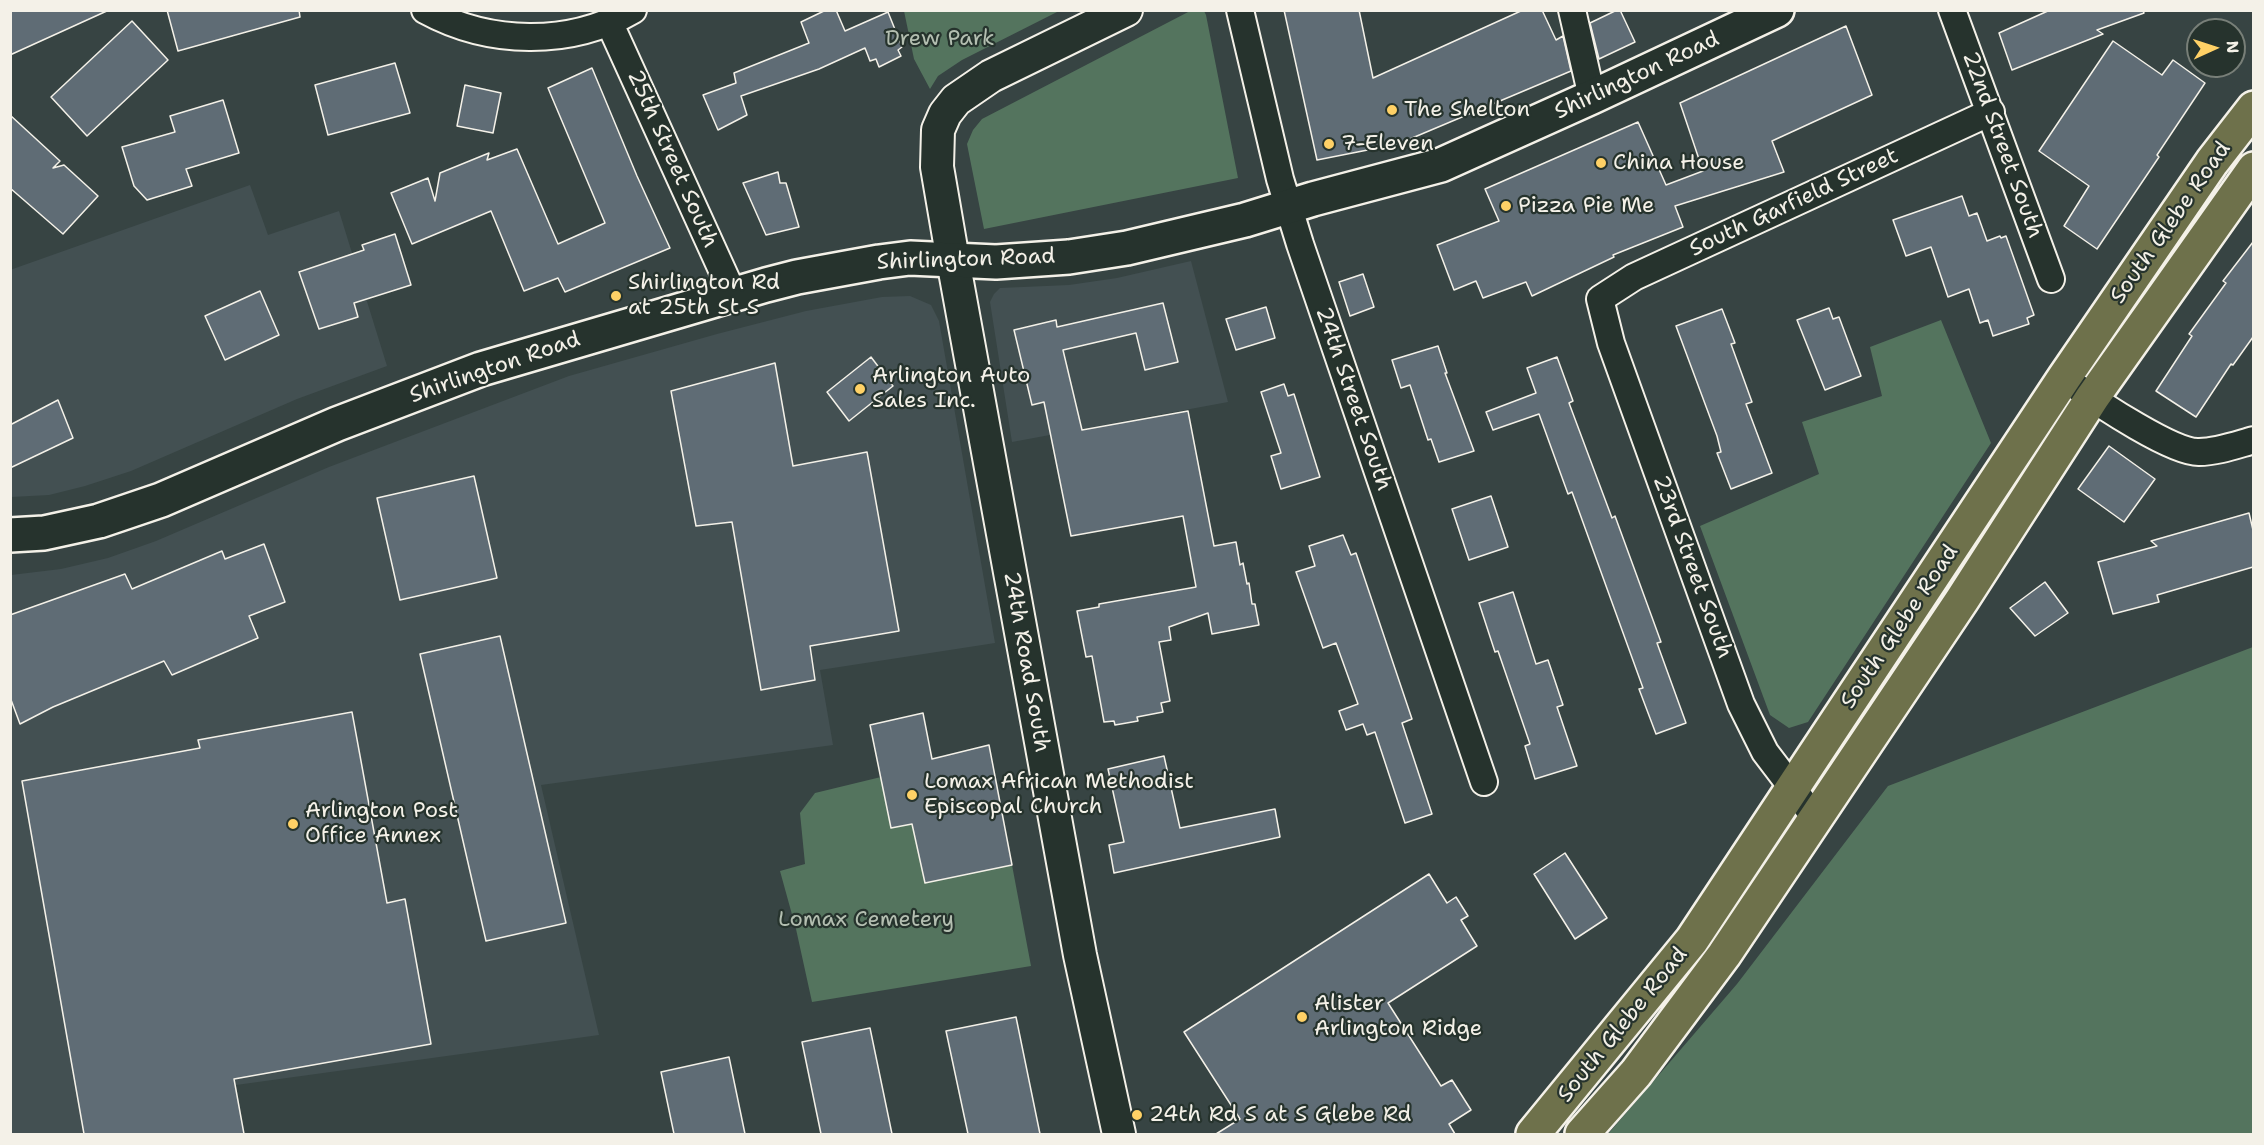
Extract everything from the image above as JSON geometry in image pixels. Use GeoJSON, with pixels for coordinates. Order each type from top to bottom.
{"type":"FeatureCollection","features":[{"type":"Feature","properties":{"kind":"main road","name":"Shirlington Road"},"geometry":{"type":"LineString","coordinates":[[10,535],[45,533],[99,521],[160,500],[337,424],[481,369],[797,277],[910,258],[996,262],[1127,248],[1245,220],[1441,165],[1593,98],[1777,10]]}},
{"type":"Feature","properties":{"kind":"main road","name":"South Glebe Road"},"geometry":{"type":"LineString","coordinates":[[1533,1134],[1692,940],[2064,378],[2212,162],[2253,108]]}},
{"type":"Feature","properties":{"kind":"main road","name":"South Glebe Road"},"geometry":{"type":"LineString","coordinates":[[1582,1134],[1636,1073],[1724,955],[1962,600],[2092,398],[2253,169]]}},
{"type":"Feature","properties":{"kind":"street"},"geometry":{"type":"LineString","coordinates":[[425,10],[468,28],[510,37],[557,37],[610,24],[633,10]]}},
{"type":"Feature","properties":{"kind":"street","name":"24th Road South"},"geometry":{"type":"LineString","coordinates":[[1119,1134],[1080,955],[937,167],[938,130],[945,114],[956,100],[991,76],[1126,10]]}},
{"type":"Feature","properties":{"kind":"street","name":"24th Street South"},"geometry":{"type":"LineString","coordinates":[[1240,10],[1288,207],[1484,782]]}},
{"type":"Feature","properties":{"kind":"street"},"geometry":{"type":"LineString","coordinates":[[1572,10],[1593,98]]}},
{"type":"Feature","properties":{"kind":"street","name":"22nd Street South"},"geometry":{"type":"LineString","coordinates":[[1952,10],[2051,279]]}},
{"type":"Feature","properties":{"kind":"street","name":"25th Street South"},"geometry":{"type":"LineString","coordinates":[[610,24],[733,294]]}},
{"type":"Feature","properties":{"kind":"street","name":"South Garfield Street"},"geometry":{"type":"LineString","coordinates":[[1600,299],[1634,278],[1991,112]]}},
{"type":"Feature","properties":{"kind":"street","name":"23rd Street South"},"geometry":{"type":"LineString","coordinates":[[1600,299],[1611,343],[1741,704],[1765,752],[1816,819]]}},
{"type":"Feature","properties":{"kind":"street"},"geometry":{"type":"LineString","coordinates":[[2064,378],[2092,398],[2176,448],[2198,452],[2253,440]]}},
{"type":"Feature","properties":{"kind":"shaded area"},"geometry":{"type":"Polygon","coordinates":[[[250,185],[268,235],[339,211],[387,366],[297,399],[131,471],[49,495],[11,497],[10,270],[250,185]]]}},
{"type":"Feature","properties":{"kind":"shaded area"},"geometry":{"type":"Polygon","coordinates":[[[1191,261],[1228,402],[1012,442],[990,302],[994,294],[1000,288],[1069,285],[1117,278],[1191,261]]]}},
{"type":"Feature","properties":{"kind":"shaded area"},"geometry":{"type":"Polygon","coordinates":[[[910,296],[931,305],[939,321],[995,643],[820,670],[833,745],[541,785],[599,1035],[236,1085],[244,1134],[11,1134],[11,575],[61,569],[108,558],[156,541],[329,467],[569,376],[806,311],[882,297],[910,296]]]}},
{"type":"Feature","properties":{"kind":"green space","name":"Drew Park"},"geometry":{"type":"Polygon","coordinates":[[[904,10],[1059,11],[962,60],[938,76],[930,89],[914,59],[904,10]]]}},
{"type":"Feature","properties":{"kind":"green space"},"geometry":{"type":"Polygon","coordinates":[[[1192,10],[1204,11],[1206,15],[1238,178],[984,229],[967,144],[973,130],[982,119],[1192,10]]]}},
{"type":"Feature","properties":{"kind":"green space"},"geometry":{"type":"Polygon","coordinates":[[[1941,320],[1991,443],[1808,722],[1789,728],[1770,715],[1700,526],[1819,474],[1802,422],[1882,396],[1870,347],[1941,320]]]}},
{"type":"Feature","properties":{"kind":"green space"},"geometry":{"type":"Polygon","coordinates":[[[2253,647],[2253,1134],[1608,1134],[1737,984],[1888,786],[2253,647]]]}},
{"type":"Feature","properties":{"kind":"green space","name":"Lomax Cemetery"},"geometry":{"type":"Polygon","coordinates":[[[881,777],[912,823],[925,883],[1012,865],[1031,966],[812,1002],[780,871],[805,864],[800,813],[815,793],[881,777]]]}},
{"type":"Feature","properties":{"kind":"building"},"geometry":{"type":"Polygon","coordinates":[[[10,10],[109,10],[10,55],[10,10]]]}},
{"type":"Feature","properties":{"kind":"building"},"geometry":{"type":"Polygon","coordinates":[[[167,10],[299,10],[300,17],[178,51],[167,10]]]}},
{"type":"Feature","properties":{"kind":"building"},"geometry":{"type":"Polygon","coordinates":[[[826,10],[836,10],[845,31],[888,12],[902,47],[898,50],[901,56],[879,67],[876,59],[870,61],[865,48],[819,69],[741,96],[747,115],[718,130],[703,95],[736,83],[734,73],[809,43],[801,22],[826,10]]]}},
{"type":"Feature","properties":{"kind":"building","name":"The Shelton"},"geometry":{"type":"Polygon","coordinates":[[[1284,10],[1359,10],[1373,78],[1523,10],[1542,10],[1556,40],[1563,36],[1571,71],[1398,144],[1317,160],[1284,10]]]}},
{"type":"Feature","properties":{"kind":"building"},"geometry":{"type":"Polygon","coordinates":[[[1620,10],[1635,42],[1599,59],[1590,23],[1620,10]]]}},
{"type":"Feature","properties":{"kind":"building"},"geometry":{"type":"Polygon","coordinates":[[[2050,10],[2143,10],[2144,13],[2097,30],[2103,34],[2012,70],[1999,33],[2050,10]]]}},
{"type":"Feature","properties":{"kind":"building"},"geometry":{"type":"Polygon","coordinates":[[[132,21],[168,60],[87,136],[51,97],[132,21]]]}},
{"type":"Feature","properties":{"kind":"building"},"geometry":{"type":"Polygon","coordinates":[[[1846,26],[1872,95],[1772,141],[1784,172],[1675,206],[1683,227],[1613,255],[1614,257],[1532,296],[1526,282],[1483,298],[1476,281],[1454,290],[1437,245],[1499,221],[1485,189],[1638,122],[1666,185],[1703,171],[1680,103],[1846,26]]]}},
{"type":"Feature","properties":{"kind":"building"},"geometry":{"type":"Polygon","coordinates":[[[2113,41],[2162,75],[2173,60],[2186,69],[2186,78],[2198,78],[2205,83],[2097,249],[2064,226],[2089,186],[2039,151],[2113,41]]]}},
{"type":"Feature","properties":{"kind":"building"},"geometry":{"type":"Polygon","coordinates":[[[395,63],[410,113],[328,135],[315,85],[395,63]]]}},
{"type":"Feature","properties":{"kind":"building"},"geometry":{"type":"Polygon","coordinates":[[[592,68],[670,248],[565,292],[558,278],[524,291],[491,211],[412,244],[391,193],[428,178],[435,201],[440,173],[489,153],[487,160],[517,149],[558,244],[605,223],[548,88],[592,68]]]}},
{"type":"Feature","properties":{"kind":"building"},"geometry":{"type":"Polygon","coordinates":[[[465,85],[501,93],[493,133],[457,126],[465,85]]]}},
{"type":"Feature","properties":{"kind":"building"},"geometry":{"type":"Polygon","coordinates":[[[223,100],[239,153],[186,169],[192,186],[147,200],[134,186],[122,147],[175,132],[170,116],[223,100]]]}},
{"type":"Feature","properties":{"kind":"building"},"geometry":{"type":"Polygon","coordinates":[[[10,115],[60,161],[53,168],[64,165],[98,196],[63,234],[10,188],[10,115]]]}},
{"type":"Feature","properties":{"kind":"building"},"geometry":{"type":"Polygon","coordinates":[[[778,172],[780,183],[786,183],[799,227],[766,235],[743,183],[778,172]]]}},
{"type":"Feature","properties":{"kind":"building"},"geometry":{"type":"Polygon","coordinates":[[[1962,196],[1969,216],[1977,213],[1987,241],[2006,236],[2034,315],[2027,318],[2029,324],[1993,336],[1988,320],[1980,323],[1969,289],[1948,297],[1931,247],[1906,256],[1893,220],[1962,196]]]}},
{"type":"Feature","properties":{"kind":"building"},"geometry":{"type":"Polygon","coordinates":[[[395,234],[411,285],[354,303],[358,317],[319,329],[299,272],[364,250],[362,245],[395,234]]]}},
{"type":"Feature","properties":{"kind":"building"},"geometry":{"type":"Polygon","coordinates":[[[2253,242],[2253,337],[2233,365],[2231,364],[2196,417],[2156,391],[2192,336],[2189,334],[2226,283],[2223,281],[2253,242]]]}},
{"type":"Feature","properties":{"kind":"building"},"geometry":{"type":"Polygon","coordinates":[[[1363,274],[1374,307],[1350,316],[1339,282],[1363,274]]]}},
{"type":"Feature","properties":{"kind":"building"},"geometry":{"type":"Polygon","coordinates":[[[260,291],[279,335],[225,360],[205,316],[260,291]]]}},
{"type":"Feature","properties":{"kind":"building"},"geometry":{"type":"Polygon","coordinates":[[[1163,303],[1178,362],[1145,370],[1136,333],[1063,350],[1082,430],[1188,411],[1214,546],[1236,542],[1240,565],[1243,563],[1259,625],[1212,634],[1208,613],[1169,627],[1171,640],[1159,642],[1170,701],[1161,703],[1163,712],[1137,717],[1138,721],[1115,725],[1114,721],[1104,722],[1092,656],[1086,657],[1077,611],[1099,607],[1099,604],[1196,587],[1183,516],[1071,536],[1044,402],[1032,405],[1014,330],[1056,320],[1057,327],[1163,303]]]}},
{"type":"Feature","properties":{"kind":"building"},"geometry":{"type":"Polygon","coordinates":[[[1266,307],[1275,338],[1236,350],[1226,319],[1266,307]]]}},
{"type":"Feature","properties":{"kind":"building"},"geometry":{"type":"Polygon","coordinates":[[[1829,308],[1833,319],[1839,317],[1861,376],[1825,390],[1797,320],[1829,308]]]}},
{"type":"Feature","properties":{"kind":"building"},"geometry":{"type":"Polygon","coordinates":[[[1722,309],[1735,343],[1731,344],[1752,402],[1746,404],[1772,473],[1731,489],[1717,453],[1721,452],[1717,436],[1676,326],[1722,309]]]}},
{"type":"Feature","properties":{"kind":"building"},"geometry":{"type":"Polygon","coordinates":[[[1438,346],[1447,373],[1445,373],[1474,451],[1439,462],[1431,439],[1428,440],[1410,385],[1401,388],[1392,360],[1438,346]]]}},
{"type":"Feature","properties":{"kind":"building","name":"Arlington Auto Sales Inc."},"geometry":{"type":"Polygon","coordinates":[[[871,357],[893,386],[849,421],[827,392],[871,357]]]}},
{"type":"Feature","properties":{"kind":"building"},"geometry":{"type":"Polygon","coordinates":[[[1557,357],[1573,401],[1569,403],[1612,518],[1615,516],[1661,642],[1657,643],[1686,723],[1656,734],[1639,689],[1643,688],[1572,492],[1568,494],[1539,414],[1493,430],[1486,412],[1536,393],[1527,368],[1557,357]]]}},
{"type":"Feature","properties":{"kind":"building"},"geometry":{"type":"Polygon","coordinates":[[[775,363],[793,466],[867,452],[899,631],[810,646],[815,680],[761,690],[732,522],[696,526],[671,391],[775,363]]]}},
{"type":"Feature","properties":{"kind":"building"},"geometry":{"type":"Polygon","coordinates":[[[1284,384],[1288,396],[1294,394],[1320,477],[1281,489],[1271,456],[1281,453],[1261,392],[1284,384]]]}},
{"type":"Feature","properties":{"kind":"building"},"geometry":{"type":"Polygon","coordinates":[[[58,400],[73,438],[10,468],[10,425],[58,400]]]}},
{"type":"Feature","properties":{"kind":"building"},"geometry":{"type":"Polygon","coordinates":[[[2109,446],[2155,479],[2124,522],[2078,489],[2109,446]]]}},
{"type":"Feature","properties":{"kind":"building"},"geometry":{"type":"Polygon","coordinates":[[[474,476],[497,578],[400,600],[377,498],[474,476]]]}},
{"type":"Feature","properties":{"kind":"building"},"geometry":{"type":"Polygon","coordinates":[[[1491,496],[1508,547],[1469,560],[1452,509],[1491,496]]]}},
{"type":"Feature","properties":{"kind":"building"},"geometry":{"type":"Polygon","coordinates":[[[2249,513],[2253,530],[2253,567],[2157,595],[2159,602],[2113,614],[2098,562],[2157,546],[2151,541],[2249,513]]]}},
{"type":"Feature","properties":{"kind":"building"},"geometry":{"type":"Polygon","coordinates":[[[1343,535],[1351,555],[1356,553],[1412,719],[1402,723],[1432,814],[1405,823],[1375,732],[1367,735],[1363,724],[1346,730],[1339,711],[1358,704],[1336,643],[1323,648],[1296,572],[1315,566],[1309,546],[1343,535]]]}},
{"type":"Feature","properties":{"kind":"building"},"geometry":{"type":"Polygon","coordinates":[[[264,544],[285,602],[249,616],[258,638],[172,675],[164,661],[53,707],[20,724],[10,697],[10,615],[125,574],[132,589],[222,551],[225,559],[264,544]]]}},
{"type":"Feature","properties":{"kind":"building"},"geometry":{"type":"Polygon","coordinates":[[[2045,582],[2068,613],[2035,636],[2010,608],[2045,582]]]}},
{"type":"Feature","properties":{"kind":"building"},"geometry":{"type":"Polygon","coordinates":[[[1513,592],[1536,664],[1548,660],[1563,705],[1557,707],[1577,766],[1535,779],[1525,746],[1530,744],[1479,603],[1513,592]]]}},
{"type":"Feature","properties":{"kind":"building"},"geometry":{"type":"Polygon","coordinates":[[[500,636],[566,923],[486,941],[420,654],[500,636]]]}},
{"type":"Feature","properties":{"kind":"building"},"geometry":{"type":"Polygon","coordinates":[[[352,712],[387,903],[405,899],[431,1044],[234,1079],[244,1134],[84,1134],[22,781],[200,748],[198,740],[352,712]]]}},
{"type":"Feature","properties":{"kind":"building","name":"Lomax African Methodist Episcopal Church"},"geometry":{"type":"Polygon","coordinates":[[[923,713],[932,759],[989,745],[1012,865],[925,883],[912,824],[891,828],[870,725],[923,713]]]}},
{"type":"Feature","properties":{"kind":"building"},"geometry":{"type":"Polygon","coordinates":[[[1164,756],[1180,828],[1275,809],[1280,837],[1114,873],[1109,845],[1124,842],[1108,769],[1164,756]]]}},
{"type":"Feature","properties":{"kind":"building"},"geometry":{"type":"Polygon","coordinates":[[[1565,853],[1607,918],[1575,939],[1534,874],[1565,853]]]}},
{"type":"Feature","properties":{"kind":"building","name":"Alister Arlington Ridge"},"geometry":{"type":"Polygon","coordinates":[[[1429,874],[1447,903],[1456,897],[1468,916],[1461,920],[1477,946],[1388,1003],[1441,1086],[1452,1080],[1471,1110],[1449,1124],[1455,1134],[1216,1134],[1240,1119],[1184,1032],[1429,874]]]}},
{"type":"Feature","properties":{"kind":"building"},"geometry":{"type":"Polygon","coordinates":[[[1016,1017],[1040,1134],[968,1134],[946,1031],[1016,1017]]]}},
{"type":"Feature","properties":{"kind":"building"},"geometry":{"type":"Polygon","coordinates":[[[870,1028],[892,1134],[821,1134],[802,1042],[870,1028]]]}},
{"type":"Feature","properties":{"kind":"building"},"geometry":{"type":"Polygon","coordinates":[[[729,1057],[745,1134],[674,1134],[661,1072],[729,1057]]]}},
{"type":"Feature","properties":{"kind":"place","name":"The Shelton"},"geometry":{"type":"Point","coordinates":[1392,110]}},
{"type":"Feature","properties":{"kind":"place","name":"7-Eleven"},"geometry":{"type":"Point","coordinates":[1329,144]}},
{"type":"Feature","properties":{"kind":"place","name":"China House"},"geometry":{"type":"Point","coordinates":[1601,163]}},
{"type":"Feature","properties":{"kind":"place","name":"Pizza Pie Me"},"geometry":{"type":"Point","coordinates":[1506,206]}},
{"type":"Feature","properties":{"kind":"place","name":"Shirlington Rd at 25th St S"},"geometry":{"type":"Point","coordinates":[616,296]}},
{"type":"Feature","properties":{"kind":"place","name":"Arlington Auto Sales Inc."},"geometry":{"type":"Point","coordinates":[860,389]}},
{"type":"Feature","properties":{"kind":"place","name":"Lomax African Methodist Episcopal Church"},"geometry":{"type":"Point","coordinates":[912,795]}},
{"type":"Feature","properties":{"kind":"place","name":"Arlington Post Office Annex"},"geometry":{"type":"Point","coordinates":[293,824]}},
{"type":"Feature","properties":{"kind":"place","name":"Alister Arlington Ridge"},"geometry":{"type":"Point","coordinates":[1302,1017]}},
{"type":"Feature","properties":{"kind":"place","name":"24th Rd S at S Glebe Rd"},"geometry":{"type":"Point","coordinates":[1137,1115]}}]}
